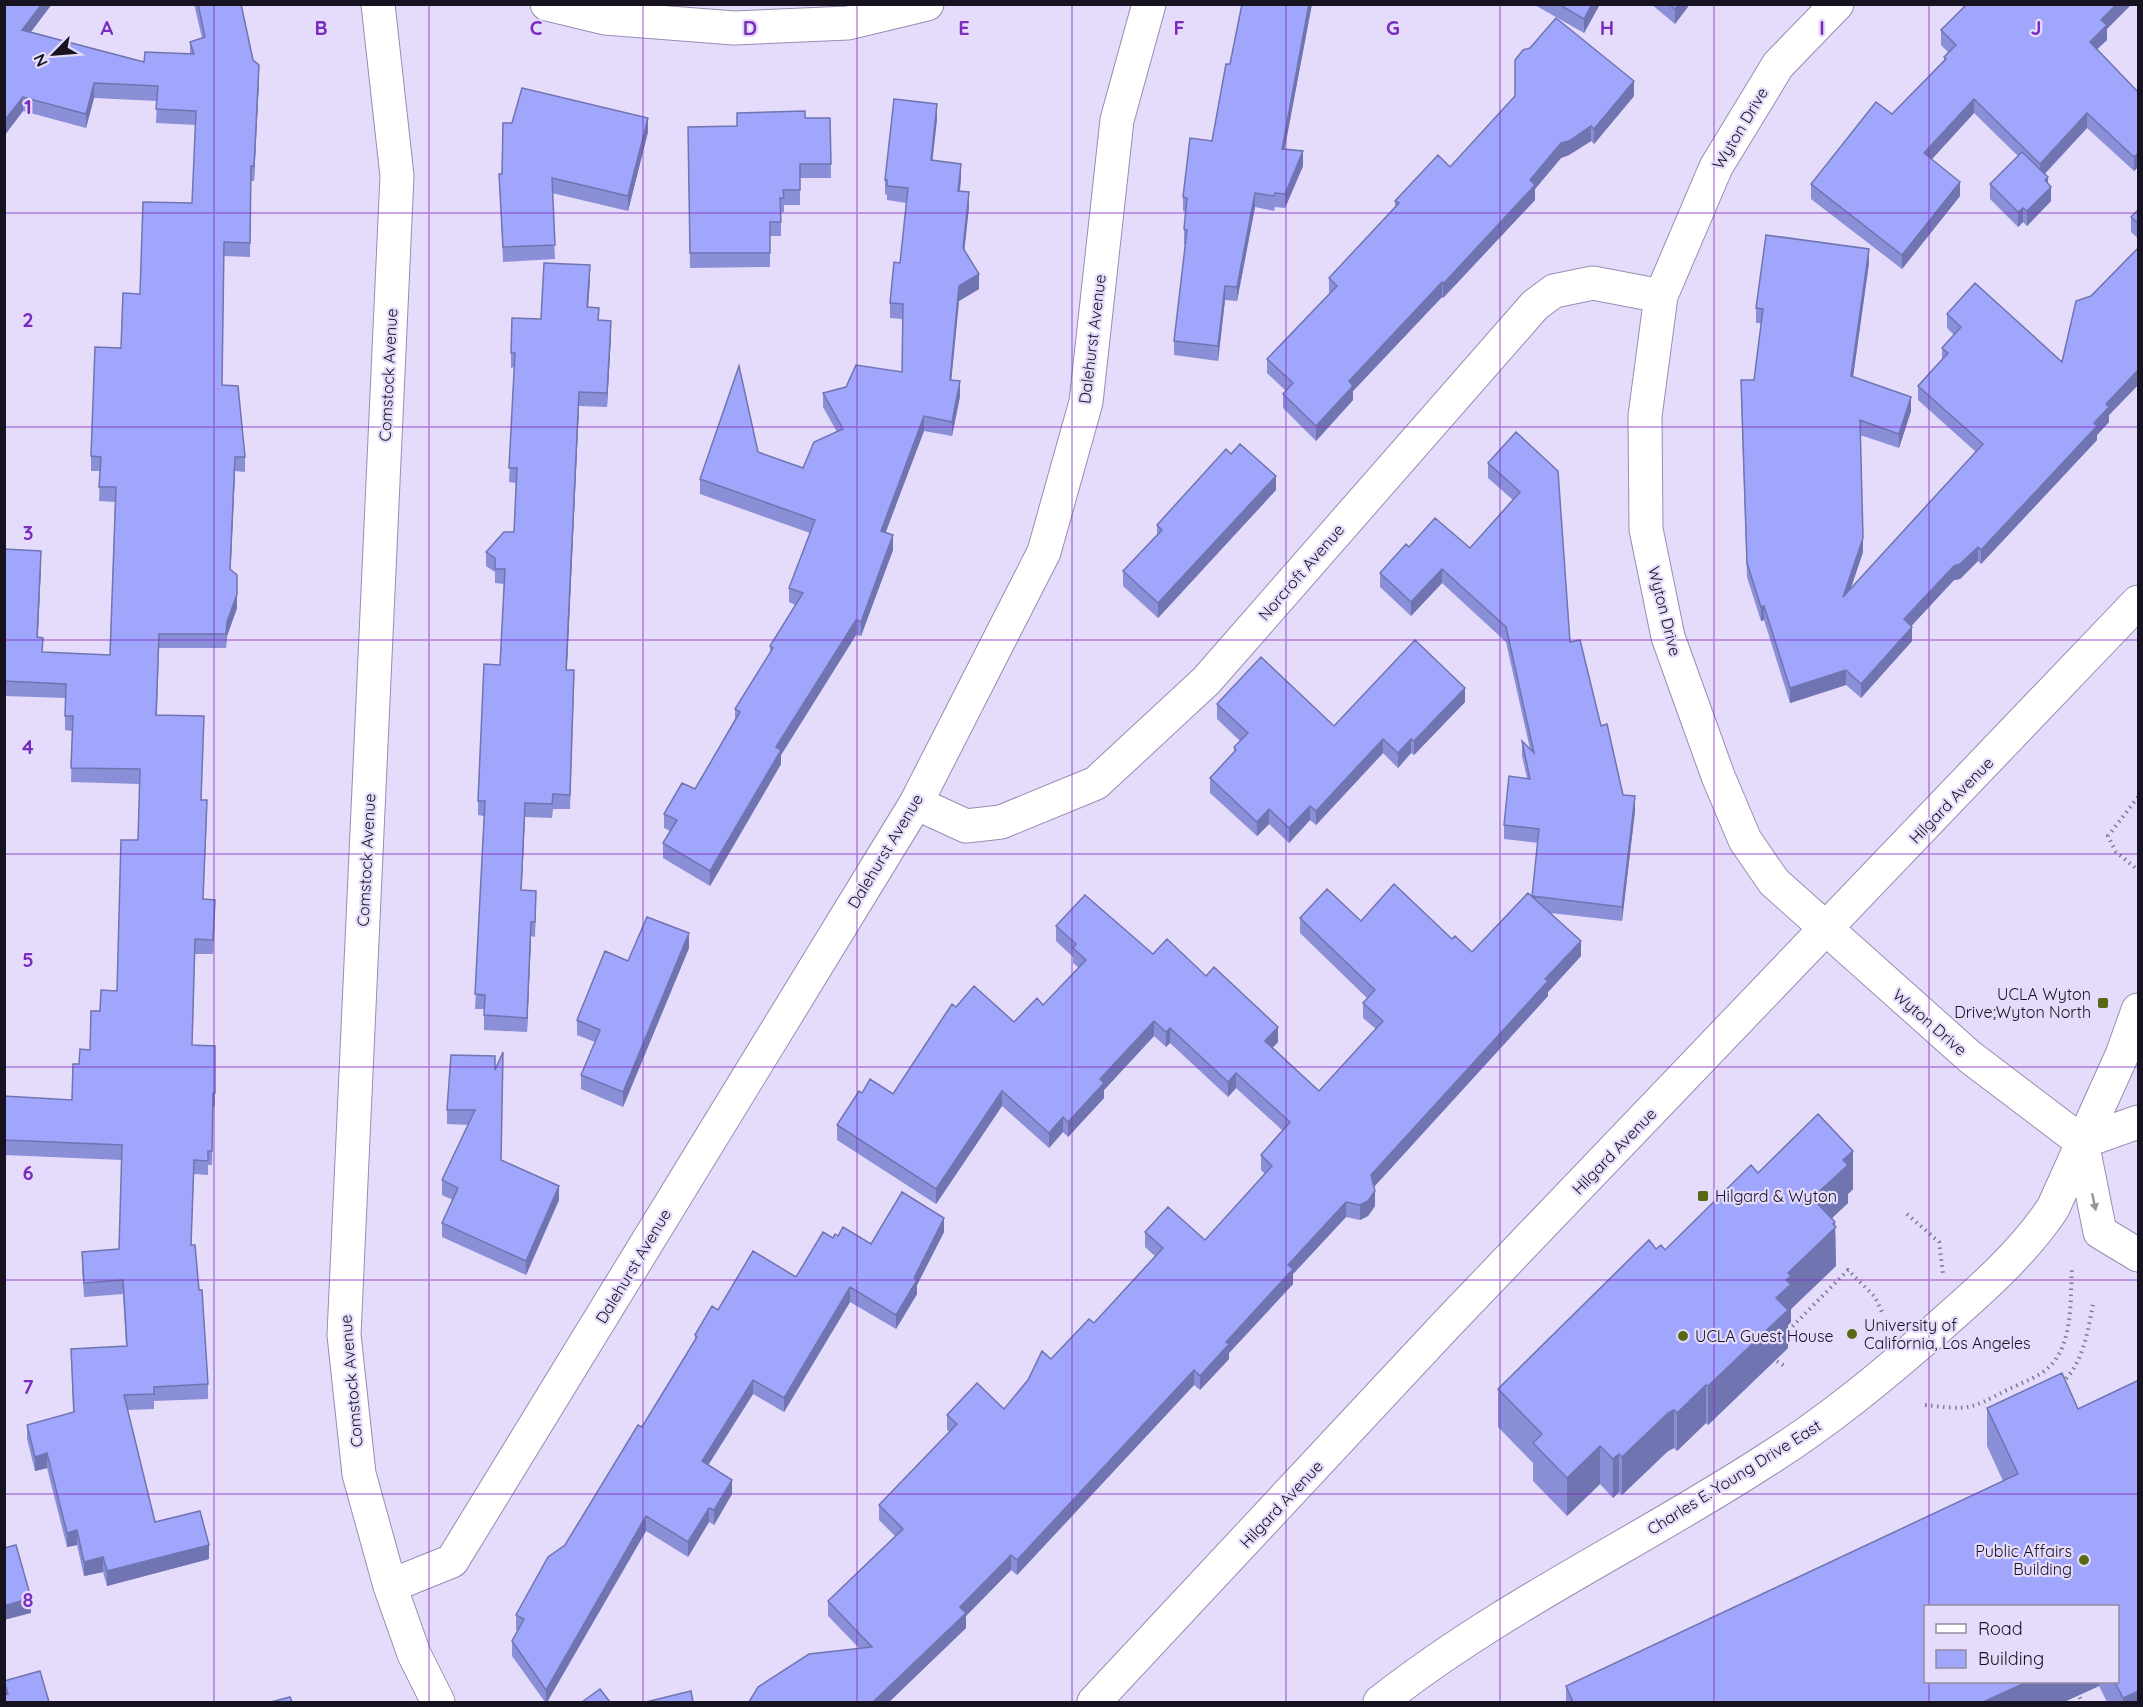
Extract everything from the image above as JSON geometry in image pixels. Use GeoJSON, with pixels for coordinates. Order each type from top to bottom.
{"type":"FeatureCollection","features":[{"type":"Feature","properties":{"kind":"street","name":"Comstock Avenue"},"geometry":{"type":"LineString","coordinates":[[378,4],[397,176],[344,1335],[359,1474],[390,1586],[414,1654],[438,1702]]}},
{"type":"Feature","properties":{"kind":"street"},"geometry":{"type":"LineString","coordinates":[[547,4],[605,18],[734,28],[848,23],[927,4]]}},
{"type":"Feature","properties":{"kind":"street","name":"Dalehurst Avenue"},"geometry":{"type":"LineString","coordinates":[[390,1586],[452,1561],[916,803],[1044,552],[1086,402],[1117,120],[1149,4]]}},
{"type":"Feature","properties":{"kind":"street","name":"Wyton Drive"},"geometry":{"type":"LineString","coordinates":[[1837,4],[1778,65],[1716,167],[1662,296],[1645,416],[1646,529],[1668,637],[1718,776],[1745,840],[1774,882],[1970,1057],[2082,1142]]}},
{"type":"Feature","properties":{"kind":"street","name":"Norcroft Avenue"},"geometry":{"type":"LineString","coordinates":[[916,803],[966,825],[995,823],[1096,783],[1206,681],[1535,305],[1554,291],[1593,284],[1662,296]]}},
{"type":"Feature","properties":{"kind":"street","name":"Hilgard Avenue"},"geometry":{"type":"LineString","coordinates":[[1094,1702],[1446,1325],[2139,602]]}},
{"type":"Feature","properties":{"kind":"street","name":"Charles E. Young Drive East"},"geometry":{"type":"LineString","coordinates":[[1380,1702],[1413,1676],[1513,1609],[1767,1460],[1826,1420],[1965,1305],[2039,1228],[2052,1208],[2122,1055],[2139,1010]]}},
{"type":"Feature","properties":{"kind":"street"},"geometry":{"type":"LineString","coordinates":[[2139,1122],[2082,1142],[2100,1232],[2139,1255]]}},
{"type":"Feature","properties":{"kind":"path"},"geometry":{"type":"LineString","coordinates":[[2139,797],[2108,836],[2116,852],[2139,870]]}},
{"type":"Feature","properties":{"kind":"path"},"geometry":{"type":"LineString","coordinates":[[1907,1214],[1939,1242],[1943,1274]]}},
{"type":"Feature","properties":{"kind":"path"},"geometry":{"type":"LineString","coordinates":[[1925,1405],[1964,1410],[1982,1404],[2049,1368],[2058,1355],[2068,1324],[2072,1267]]}},
{"type":"Feature","properties":{"kind":"path"},"geometry":{"type":"LineString","coordinates":[[1779,1339],[1848,1270],[1875,1297],[1882,1312]]}},
{"type":"Feature","properties":{"kind":"path"},"geometry":{"type":"LineString","coordinates":[[2056,1388],[2072,1373],[2087,1337],[2094,1304]]}},
{"type":"Feature","properties":{"kind":"path"},"geometry":{"type":"LineString","coordinates":[[1766,1354],[1786,1367]]}},
{"type":"Feature","properties":{"kind":"path"},"geometry":{"type":"LineString","coordinates":[[2005,1391],[2010,1399]]}},
{"type":"Feature","properties":{"kind":"path"},"geometry":{"type":"LineString","coordinates":[[2072,1683],[2082,1702]]}},
{"type":"Feature","properties":{"kind":"building"},"geometry":{"type":"Polygon","coordinates":[[[4,4],[42,4],[22,30],[144,62],[145,52],[194,54],[190,42],[205,37],[198,4],[241,4],[253,60],[259,65],[254,166],[251,166],[250,243],[224,242],[222,385],[238,386],[245,457],[235,457],[230,569],[237,575],[237,594],[227,622],[226,634],[159,634],[156,715],[204,716],[201,800],[207,800],[203,899],[215,900],[213,940],[195,939],[192,1045],[215,1046],[215,1093],[213,1093],[212,1151],[208,1151],[208,1161],[194,1160],[191,1245],[195,1245],[199,1290],[202,1290],[208,1384],[154,1387],[154,1394],[124,1395],[155,1522],[200,1511],[209,1545],[107,1571],[103,1557],[84,1562],[77,1530],[67,1533],[47,1453],[35,1457],[27,1425],[74,1412],[71,1349],[127,1346],[123,1280],[84,1283],[82,1252],[119,1249],[122,1145],[4,1140],[4,1096],[72,1100],[73,1064],[79,1064],[80,1049],[90,1050],[91,1011],[100,1011],[101,990],[117,991],[121,840],[138,840],[140,769],[71,768],[73,716],[65,716],[66,684],[4,681],[4,549],[41,551],[37,637],[43,638],[42,652],[110,655],[116,487],[99,487],[101,457],[91,456],[95,347],[121,348],[123,293],[140,294],[143,202],[192,203],[196,111],[156,109],[158,86],[94,83],[86,114],[23,97],[4,121],[4,4]]]}},
{"type":"Feature","properties":{"kind":"building"},"geometry":{"type":"Polygon","coordinates":[[[1242,4],[1309,4],[1282,149],[1303,151],[1285,194],[1275,193],[1274,196],[1255,193],[1237,287],[1225,286],[1218,346],[1174,341],[1187,230],[1184,229],[1187,198],[1183,197],[1190,138],[1212,141],[1226,64],[1230,64],[1242,4]]]}},
{"type":"Feature","properties":{"kind":"building"},"geometry":{"type":"Polygon","coordinates":[[[1558,4],[1592,4],[1584,19],[1558,4]]]}},
{"type":"Feature","properties":{"kind":"building"},"geometry":{"type":"Polygon","coordinates":[[[1669,4],[1679,4],[1675,9],[1669,4]]]}},
{"type":"Feature","properties":{"kind":"building"},"geometry":{"type":"Polygon","coordinates":[[[1967,4],[2117,4],[2101,20],[2107,25],[2090,42],[2139,93],[2139,152],[2134,157],[2087,113],[2040,164],[1974,99],[1924,153],[1960,182],[1902,255],[1811,184],[1876,102],[1892,114],[1946,59],[1944,57],[1956,45],[1941,30],[1967,4]]]}},
{"type":"Feature","properties":{"kind":"building"},"geometry":{"type":"Polygon","coordinates":[[[1556,18],[1634,81],[1594,129],[1591,126],[1569,141],[1561,143],[1530,180],[1535,185],[1349,381],[1353,386],[1316,426],[1283,394],[1293,383],[1267,359],[1337,286],[1329,278],[1399,203],[1395,201],[1438,155],[1450,167],[1515,96],[1515,60],[1523,50],[1530,48],[1556,18]]]}},
{"type":"Feature","properties":{"kind":"building"},"geometry":{"type":"Polygon","coordinates":[[[522,88],[648,118],[628,196],[552,178],[555,245],[503,247],[499,174],[502,174],[503,123],[512,123],[522,88]]]}},
{"type":"Feature","properties":{"kind":"building"},"geometry":{"type":"Polygon","coordinates":[[[894,99],[937,104],[931,160],[961,164],[958,191],[969,192],[963,248],[979,274],[959,286],[950,380],[960,381],[952,422],[924,416],[881,531],[893,535],[861,622],[856,620],[776,747],[781,750],[710,871],[663,843],[677,820],[664,814],[682,783],[695,789],[740,712],[735,709],[773,648],[770,646],[803,593],[789,588],[815,520],[700,479],[739,366],[758,452],[803,468],[814,442],[843,429],[823,393],[846,387],[856,365],[902,372],[903,304],[890,303],[894,262],[900,263],[908,188],[887,186],[887,180],[885,180],[894,99]]]}},
{"type":"Feature","properties":{"kind":"building"},"geometry":{"type":"Polygon","coordinates":[[[805,111],[805,118],[830,118],[831,164],[800,164],[800,190],[783,190],[784,198],[780,198],[781,222],[770,222],[770,253],[690,253],[688,127],[737,126],[737,113],[805,111]]]}},
{"type":"Feature","properties":{"kind":"building"},"geometry":{"type":"Polygon","coordinates":[[[2022,152],[2048,177],[2045,180],[2051,187],[2027,211],[2023,208],[2018,212],[1990,184],[2022,152]]]}},
{"type":"Feature","properties":{"kind":"building"},"geometry":{"type":"Polygon","coordinates":[[[2139,209],[2139,224],[2131,217],[2139,209]]]}},
{"type":"Feature","properties":{"kind":"building"},"geometry":{"type":"Polygon","coordinates":[[[1766,235],[1869,249],[1851,376],[1911,397],[1899,434],[1860,420],[1863,538],[1843,597],[1983,444],[1918,386],[1948,353],[1942,348],[1961,327],[1947,314],[1975,283],[2062,362],[2076,301],[2091,296],[2139,247],[2139,369],[2106,404],[2109,407],[2094,423],[2097,426],[1981,550],[1978,547],[1960,564],[1954,566],[1904,619],[1912,627],[1861,684],[1846,670],[1790,688],[1764,606],[1761,607],[1747,563],[1741,380],[1754,380],[1763,309],[1756,308],[1766,235]]]}},
{"type":"Feature","properties":{"kind":"building"},"geometry":{"type":"Polygon","coordinates":[[[544,263],[590,265],[587,307],[599,308],[598,320],[611,321],[607,393],[579,392],[566,670],[574,670],[570,795],[553,794],[552,804],[525,803],[521,890],[536,891],[535,922],[531,922],[527,1018],[484,1015],[485,995],[475,994],[485,801],[478,801],[484,664],[500,665],[505,569],[495,569],[495,558],[486,552],[504,532],[514,532],[517,468],[509,468],[515,353],[511,353],[512,318],[541,319],[544,263]]]}},
{"type":"Feature","properties":{"kind":"building"},"geometry":{"type":"Polygon","coordinates":[[[1516,432],[1558,471],[1570,642],[1580,640],[1601,726],[1607,724],[1623,795],[1635,796],[1622,907],[1532,896],[1539,829],[1504,825],[1509,776],[1530,779],[1522,741],[1534,753],[1506,627],[1442,569],[1411,602],[1380,573],[1406,544],[1409,547],[1435,518],[1470,548],[1520,492],[1488,463],[1516,432]]]}},
{"type":"Feature","properties":{"kind":"building"},"geometry":{"type":"Polygon","coordinates":[[[1240,444],[1276,476],[1158,603],[1123,571],[1162,530],[1157,525],[1226,449],[1231,454],[1240,444]]]}},
{"type":"Feature","properties":{"kind":"building"},"geometry":{"type":"Polygon","coordinates":[[[1415,640],[1465,688],[1414,741],[1411,739],[1398,753],[1383,739],[1316,811],[1310,806],[1289,828],[1269,809],[1257,822],[1210,778],[1248,733],[1217,704],[1261,657],[1334,726],[1415,640]]]}},
{"type":"Feature","properties":{"kind":"building"},"geometry":{"type":"Polygon","coordinates":[[[1394,884],[1452,939],[1455,936],[1472,952],[1528,893],[1581,941],[1545,979],[1548,981],[1371,1175],[1375,1191],[1368,1201],[1360,1205],[1346,1202],[1288,1265],[1293,1269],[1226,1342],[1229,1344],[1200,1376],[1194,1370],[1017,1560],[1011,1555],[960,1607],[966,1613],[873,1702],[749,1702],[758,1687],[809,1654],[872,1647],[828,1601],[903,1529],[879,1505],[957,1424],[947,1415],[977,1383],[1004,1409],[1028,1380],[1042,1351],[1051,1359],[1089,1319],[1094,1323],[1163,1248],[1145,1232],[1168,1207],[1205,1240],[1272,1166],[1261,1155],[1290,1122],[1236,1073],[1228,1082],[1170,1028],[1166,1032],[1154,1021],[1100,1079],[1104,1083],[1068,1122],[1063,1117],[1049,1133],[1002,1091],[936,1189],[837,1125],[859,1091],[862,1093],[870,1079],[893,1094],[952,1004],[956,1007],[974,986],[1014,1022],[1037,998],[1043,1005],[1086,960],[1073,948],[1076,944],[1056,926],[1085,895],[1153,954],[1167,939],[1206,976],[1214,967],[1278,1027],[1265,1041],[1319,1091],[1383,1021],[1363,1003],[1375,990],[1300,918],[1327,889],[1361,921],[1394,884]]]}},
{"type":"Feature","properties":{"kind":"building"},"geometry":{"type":"Polygon","coordinates":[[[647,917],[689,933],[623,1092],[581,1075],[600,1030],[577,1020],[605,951],[628,961],[647,917]]]}},
{"type":"Feature","properties":{"kind":"building"},"geometry":{"type":"Polygon","coordinates":[[[503,1052],[501,1160],[559,1186],[526,1261],[442,1223],[458,1188],[442,1180],[475,1110],[447,1110],[451,1055],[495,1056],[495,1070],[503,1052]]]}},
{"type":"Feature","properties":{"kind":"building","name":"UCLA Guest House"},"geometry":{"type":"Polygon","coordinates":[[[1818,1114],[1853,1151],[1843,1160],[1848,1165],[1812,1198],[1835,1222],[1833,1224],[1836,1227],[1788,1273],[1791,1276],[1786,1280],[1791,1284],[1776,1298],[1788,1310],[1708,1386],[1706,1385],[1677,1413],[1674,1410],[1668,1413],[1622,1457],[1619,1454],[1613,1459],[1600,1446],[1567,1478],[1533,1443],[1542,1434],[1498,1389],[1649,1240],[1656,1249],[1661,1245],[1665,1250],[1751,1165],[1758,1173],[1818,1114]]]}},
{"type":"Feature","properties":{"kind":"building"},"geometry":{"type":"Polygon","coordinates":[[[902,1192],[944,1218],[914,1278],[917,1280],[896,1315],[850,1287],[784,1398],[753,1380],[702,1461],[732,1480],[714,1510],[709,1508],[688,1542],[646,1516],[546,1690],[512,1641],[524,1619],[516,1615],[548,1557],[565,1545],[638,1425],[642,1427],[697,1337],[695,1335],[712,1306],[718,1310],[753,1251],[796,1277],[823,1232],[833,1238],[835,1234],[838,1236],[843,1227],[871,1244],[902,1192]]]}},
{"type":"Feature","properties":{"kind":"building","name":"Public Affairs Building"},"geometry":{"type":"Polygon","coordinates":[[[2062,1373],[2078,1409],[2139,1380],[2139,1691],[2123,1698],[2116,1683],[2119,1683],[2119,1605],[1924,1605],[1924,1683],[2025,1683],[1983,1702],[1573,1702],[1566,1686],[2018,1474],[1987,1408],[2062,1373]]]}},
{"type":"Feature","properties":{"kind":"building"},"geometry":{"type":"Polygon","coordinates":[[[16,1545],[31,1598],[4,1606],[4,1548],[16,1545]]]}},
{"type":"Feature","properties":{"kind":"building"},"geometry":{"type":"Polygon","coordinates":[[[40,1671],[49,1702],[4,1702],[4,1695],[8,1694],[4,1681],[40,1671]]]}},
{"type":"Feature","properties":{"kind":"building"},"geometry":{"type":"Polygon","coordinates":[[[600,1689],[610,1702],[582,1702],[600,1689]]]}},
{"type":"Feature","properties":{"kind":"building"},"geometry":{"type":"Polygon","coordinates":[[[691,1691],[693,1702],[646,1702],[691,1691]]]}},
{"type":"Feature","properties":{"kind":"building"},"geometry":{"type":"Polygon","coordinates":[[[290,1697],[292,1702],[271,1702],[290,1697]]]}},
{"type":"Feature","properties":{"kind":"place","name":"UCLA Wyton Drive;Wyton North"},"geometry":{"type":"Point","coordinates":[2103,1003]}},
{"type":"Feature","properties":{"kind":"place","name":"Hilgard & Wyton"},"geometry":{"type":"Point","coordinates":[1703,1196]}},
{"type":"Feature","properties":{"kind":"place","name":"University of California, Los Angeles"},"geometry":{"type":"Point","coordinates":[1852,1334]}},
{"type":"Feature","properties":{"kind":"place","name":"UCLA Guest House"},"geometry":{"type":"Point","coordinates":[1683,1336]}},
{"type":"Feature","properties":{"kind":"place","name":"Public Affairs Building"},"geometry":{"type":"Point","coordinates":[2084,1560]}}]}
